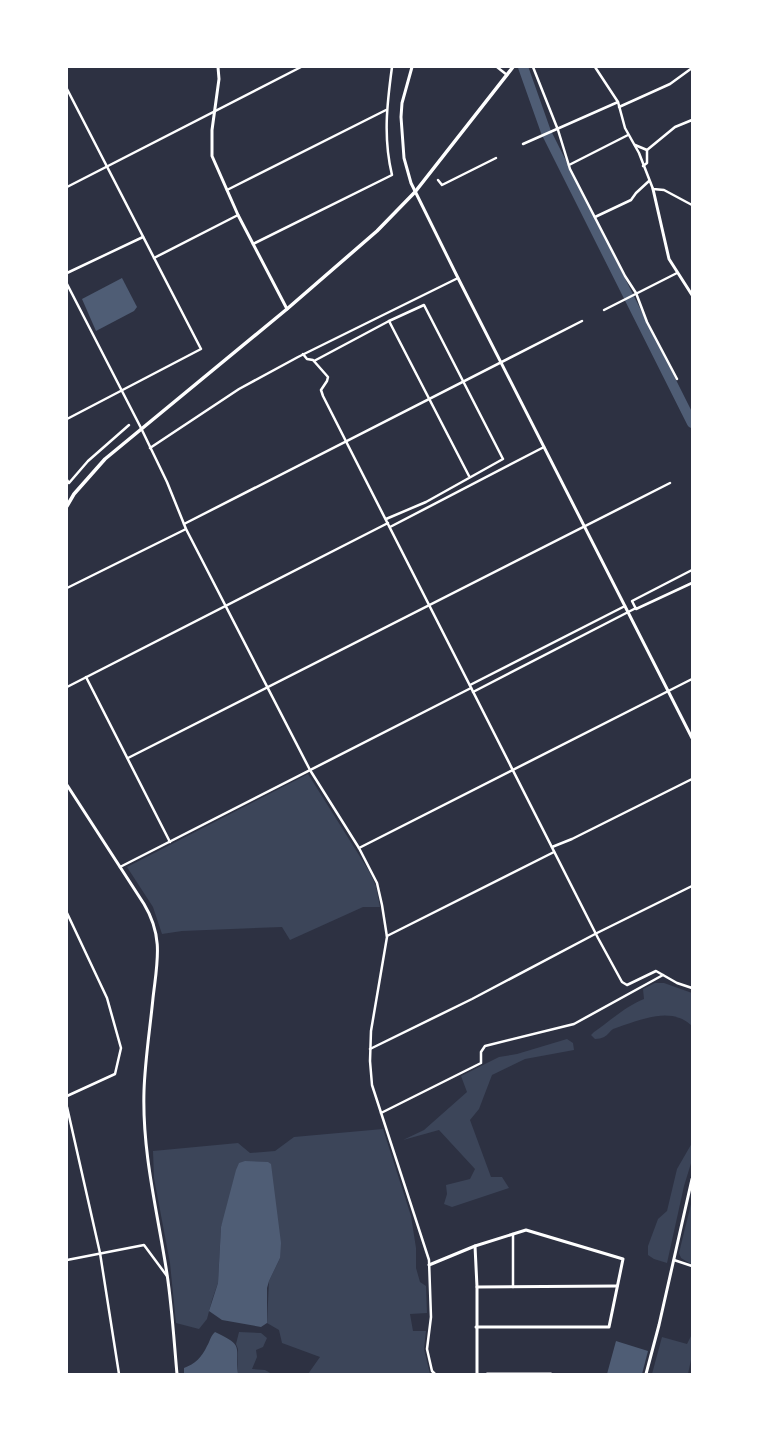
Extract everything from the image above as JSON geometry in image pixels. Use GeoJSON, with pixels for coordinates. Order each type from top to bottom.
{"type":"FeatureCollection","features":[{"type":"Feature","properties":{"kind":"main road"},"geometry":{"type":"LineString","coordinates":[[67,506],[74,494],[105,459],[287,309],[377,231],[415,192],[513,67]]}},
{"type":"Feature","properties":{"kind":"street"},"geometry":{"type":"LineString","coordinates":[[218,67],[219,79],[212,130],[212,156],[238,215],[287,309]]}},
{"type":"Feature","properties":{"kind":"street"},"geometry":{"type":"LineString","coordinates":[[67,187],[301,67]]}},
{"type":"Feature","properties":{"kind":"street"},"geometry":{"type":"LineString","coordinates":[[253,244],[392,175],[386,143],[386,110],[392,67]]}},
{"type":"Feature","properties":{"kind":"street"},"geometry":{"type":"LineString","coordinates":[[412,67],[402,103],[401,131],[404,158],[415,192],[692,738]]}},
{"type":"Feature","properties":{"kind":"street"},"geometry":{"type":"LineString","coordinates":[[496,67],[507,74]]}},
{"type":"Feature","properties":{"kind":"street"},"geometry":{"type":"LineString","coordinates":[[533,67],[569,165],[625,276],[636,294],[642,310],[677,379]]}},
{"type":"Feature","properties":{"kind":"street"},"geometry":{"type":"LineString","coordinates":[[595,67],[618,102],[628,135],[635,145],[653,190],[665,249],[677,273],[692,295]]}},
{"type":"Feature","properties":{"kind":"street"},"geometry":{"type":"LineString","coordinates":[[619,107],[670,84],[692,68]]}},
{"type":"Feature","properties":{"kind":"street"},"geometry":{"type":"LineString","coordinates":[[67,89],[201,349],[67,419]]}},
{"type":"Feature","properties":{"kind":"street"},"geometry":{"type":"LineString","coordinates":[[523,144],[618,102]]}},
{"type":"Feature","properties":{"kind":"street"},"geometry":{"type":"LineString","coordinates":[[227,190],[386,110]]}},
{"type":"Feature","properties":{"kind":"street"},"geometry":{"type":"LineString","coordinates":[[643,166],[646,163],[647,150],[675,127],[692,120]]}},
{"type":"Feature","properties":{"kind":"street"},"geometry":{"type":"LineString","coordinates":[[569,165],[628,135]]}},
{"type":"Feature","properties":{"kind":"street"},"geometry":{"type":"LineString","coordinates":[[635,145],[647,150]]}},
{"type":"Feature","properties":{"kind":"street"},"geometry":{"type":"LineString","coordinates":[[438,180],[442,185],[496,158]]}},
{"type":"Feature","properties":{"kind":"street"},"geometry":{"type":"LineString","coordinates":[[595,217],[630,200],[636,192],[649,181]]}},
{"type":"Feature","properties":{"kind":"street"},"geometry":{"type":"LineString","coordinates":[[653,190],[669,192],[692,205]]}},
{"type":"Feature","properties":{"kind":"street"},"geometry":{"type":"LineString","coordinates":[[154,258],[238,215]]}},
{"type":"Feature","properties":{"kind":"street"},"geometry":{"type":"LineString","coordinates":[[67,273],[143,237]]}},
{"type":"Feature","properties":{"kind":"street"},"geometry":{"type":"LineString","coordinates":[[604,310],[677,273]]}},
{"type":"Feature","properties":{"kind":"street"},"geometry":{"type":"LineString","coordinates":[[150,448],[239,389],[303,354],[458,278]]}},
{"type":"Feature","properties":{"kind":"street"},"geometry":{"type":"LineString","coordinates":[[67,284],[141,428],[167,482],[186,529],[310,770],[359,848],[376,883],[382,904],[387,937],[371,1031],[370,1049],[372,1085],[430,1265],[431,1317],[427,1349],[432,1371],[435,1374]]}},
{"type":"Feature","properties":{"kind":"street"},"geometry":{"type":"LineString","coordinates":[[303,354],[307,360],[314,361],[424,304],[503,459],[469,476],[466,480],[421,504],[386,519]]}},
{"type":"Feature","properties":{"kind":"street"},"geometry":{"type":"LineString","coordinates":[[390,321],[469,476]]}},
{"type":"Feature","properties":{"kind":"street"},"geometry":{"type":"LineString","coordinates":[[184,524],[582,321]]}},
{"type":"Feature","properties":{"kind":"street"},"geometry":{"type":"LineString","coordinates":[[314,361],[328,377],[321,390],[346,441],[514,770],[554,852],[625,985],[655,971],[692,988]]}},
{"type":"Feature","properties":{"kind":"street"},"geometry":{"type":"LineString","coordinates":[[67,480],[69,483],[93,456],[129,425]]}},
{"type":"Feature","properties":{"kind":"street"},"geometry":{"type":"LineString","coordinates":[[390,527],[544,447]]}},
{"type":"Feature","properties":{"kind":"street"},"geometry":{"type":"LineString","coordinates":[[128,758],[670,483]]}},
{"type":"Feature","properties":{"kind":"street"},"geometry":{"type":"LineString","coordinates":[[67,687],[388,523]]}},
{"type":"Feature","properties":{"kind":"street"},"geometry":{"type":"LineString","coordinates":[[67,588],[186,529]]}},
{"type":"Feature","properties":{"kind":"street"},"geometry":{"type":"LineString","coordinates":[[636,608],[632,601],[692,570]]}},
{"type":"Feature","properties":{"kind":"street"},"geometry":{"type":"LineString","coordinates":[[473,692],[636,608],[692,583]]}},
{"type":"Feature","properties":{"kind":"street"},"geometry":{"type":"LineString","coordinates":[[470,685],[625,606]]}},
{"type":"Feature","properties":{"kind":"street"},"geometry":{"type":"LineString","coordinates":[[86,677],[170,842]]}},
{"type":"Feature","properties":{"kind":"street"},"geometry":{"type":"LineString","coordinates":[[359,848],[692,679]]}},
{"type":"Feature","properties":{"kind":"street"},"geometry":{"type":"LineString","coordinates":[[120,867],[240,808],[310,770],[471,688]]}},
{"type":"Feature","properties":{"kind":"street"},"geometry":{"type":"LineString","coordinates":[[552,847],[572,839],[692,779]]}},
{"type":"Feature","properties":{"kind":"street"},"geometry":{"type":"LineString","coordinates":[[67,785],[149,912],[157,940],[158,963],[146,1061],[144,1093],[148,1166],[168,1276],[177,1374]]}},
{"type":"Feature","properties":{"kind":"street"},"geometry":{"type":"LineString","coordinates":[[387,937],[554,852]]}},
{"type":"Feature","properties":{"kind":"street"},"geometry":{"type":"LineString","coordinates":[[370,1049],[472,999],[597,933],[692,886]]}},
{"type":"Feature","properties":{"kind":"street"},"geometry":{"type":"LineString","coordinates":[[67,912],[107,998],[121,1051],[115,1074],[67,1096]]}},
{"type":"Feature","properties":{"kind":"street"},"geometry":{"type":"LineString","coordinates":[[381,1113],[481,1063],[481,1052],[485,1046],[574,1024],[663,975]]}},
{"type":"Feature","properties":{"kind":"street"},"geometry":{"type":"LineString","coordinates":[[67,1107],[100,1253],[119,1374]]}},
{"type":"Feature","properties":{"kind":"street"},"geometry":{"type":"LineString","coordinates":[[646,1374],[692,1179]]}},
{"type":"Feature","properties":{"kind":"street"},"geometry":{"type":"LineString","coordinates":[[430,1265],[475,1246],[526,1230],[623,1259],[609,1327],[476,1327]]}},
{"type":"Feature","properties":{"kind":"street"},"geometry":{"type":"LineString","coordinates":[[513,1234],[513,1287]]}},
{"type":"Feature","properties":{"kind":"street"},"geometry":{"type":"LineString","coordinates":[[67,1260],[144,1245],[168,1276]]}},
{"type":"Feature","properties":{"kind":"street"},"geometry":{"type":"LineString","coordinates":[[475,1246],[477,1288],[477,1374]]}},
{"type":"Feature","properties":{"kind":"street"},"geometry":{"type":"LineString","coordinates":[[674,1260],[692,1266]]}},
{"type":"Feature","properties":{"kind":"street"},"geometry":{"type":"LineString","coordinates":[[477,1288],[617,1286]]}},
{"type":"Feature","properties":{"kind":"street"},"geometry":{"type":"LineString","coordinates":[[487,1374],[551,1374]]}},
{"type":"Feature","properties":{"kind":"shaded area"},"geometry":{"type":"Polygon","coordinates":[[[122,278],[137,307],[134,311],[96,331],[82,299],[122,278]]]}},
{"type":"Feature","properties":{"kind":"shaded area"},"geometry":{"type":"Polygon","coordinates":[[[308,774],[369,871],[376,886],[380,907],[363,907],[290,940],[282,927],[182,931],[162,934],[153,907],[127,867],[308,774]]]}},
{"type":"Feature","properties":{"kind":"shaded area"},"geometry":{"type":"Polygon","coordinates":[[[655,983],[664,983],[692,993],[692,1026],[684,1020],[674,1016],[664,1016],[643,1019],[613,1029],[601,1038],[595,1039],[591,1035],[624,1010],[644,999],[643,989],[655,983]]]}},
{"type":"Feature","properties":{"kind":"shaded area"},"geometry":{"type":"Polygon","coordinates":[[[567,1039],[573,1043],[574,1050],[525,1059],[492,1075],[479,1109],[470,1120],[491,1177],[502,1177],[509,1188],[452,1207],[444,1204],[447,1194],[446,1185],[470,1179],[475,1169],[439,1130],[403,1140],[424,1130],[467,1092],[461,1076],[499,1057],[517,1054],[567,1039]]]}},
{"type":"Feature","properties":{"kind":"shaded area"},"geometry":{"type":"Polygon","coordinates":[[[383,1129],[411,1216],[416,1248],[416,1268],[420,1282],[426,1286],[427,1313],[410,1314],[413,1331],[426,1331],[424,1349],[430,1374],[308,1374],[320,1357],[282,1343],[279,1330],[267,1323],[269,1281],[280,1258],[223,1222],[221,1227],[218,1283],[207,1319],[199,1329],[176,1323],[170,1263],[154,1178],[153,1151],[238,1143],[250,1153],[275,1151],[294,1137],[383,1129]]]}},
{"type":"Feature","properties":{"kind":"shaded area"},"geometry":{"type":"Polygon","coordinates":[[[692,1143],[692,1160],[684,1186],[667,1263],[654,1259],[648,1255],[648,1246],[658,1219],[667,1211],[677,1169],[692,1143]]]}},
{"type":"Feature","properties":{"kind":"shaded area"},"geometry":{"type":"Polygon","coordinates":[[[245,1161],[268,1162],[271,1164],[281,1243],[280,1258],[267,1288],[267,1323],[261,1327],[222,1320],[209,1311],[218,1283],[221,1227],[236,1170],[239,1163],[245,1161]]]}},
{"type":"Feature","properties":{"kind":"shaded area"},"geometry":{"type":"Polygon","coordinates":[[[692,1200],[691,1264],[681,1258],[679,1253],[692,1200]]]}},
{"type":"Feature","properties":{"kind":"shaded area"},"geometry":{"type":"Polygon","coordinates":[[[215,1332],[235,1344],[237,1348],[238,1374],[184,1374],[184,1368],[195,1362],[200,1357],[215,1332]]]}},
{"type":"Feature","properties":{"kind":"shaded area"},"geometry":{"type":"Polygon","coordinates":[[[239,1332],[261,1333],[267,1338],[263,1347],[256,1350],[257,1357],[252,1369],[265,1370],[272,1374],[238,1374],[238,1349],[236,1344],[239,1332]]]}},
{"type":"Feature","properties":{"kind":"shaded area"},"geometry":{"type":"Polygon","coordinates":[[[692,1334],[692,1355],[688,1374],[652,1374],[662,1337],[687,1344],[692,1334]]]}},
{"type":"Feature","properties":{"kind":"shaded area"},"geometry":{"type":"Polygon","coordinates":[[[616,1341],[648,1351],[642,1374],[607,1374],[616,1341]]]}},
{"type":"Feature","properties":{"kind":"waterway"},"geometry":{"type":"LineString","coordinates":[[523,67],[546,132],[692,423]]}}]}
